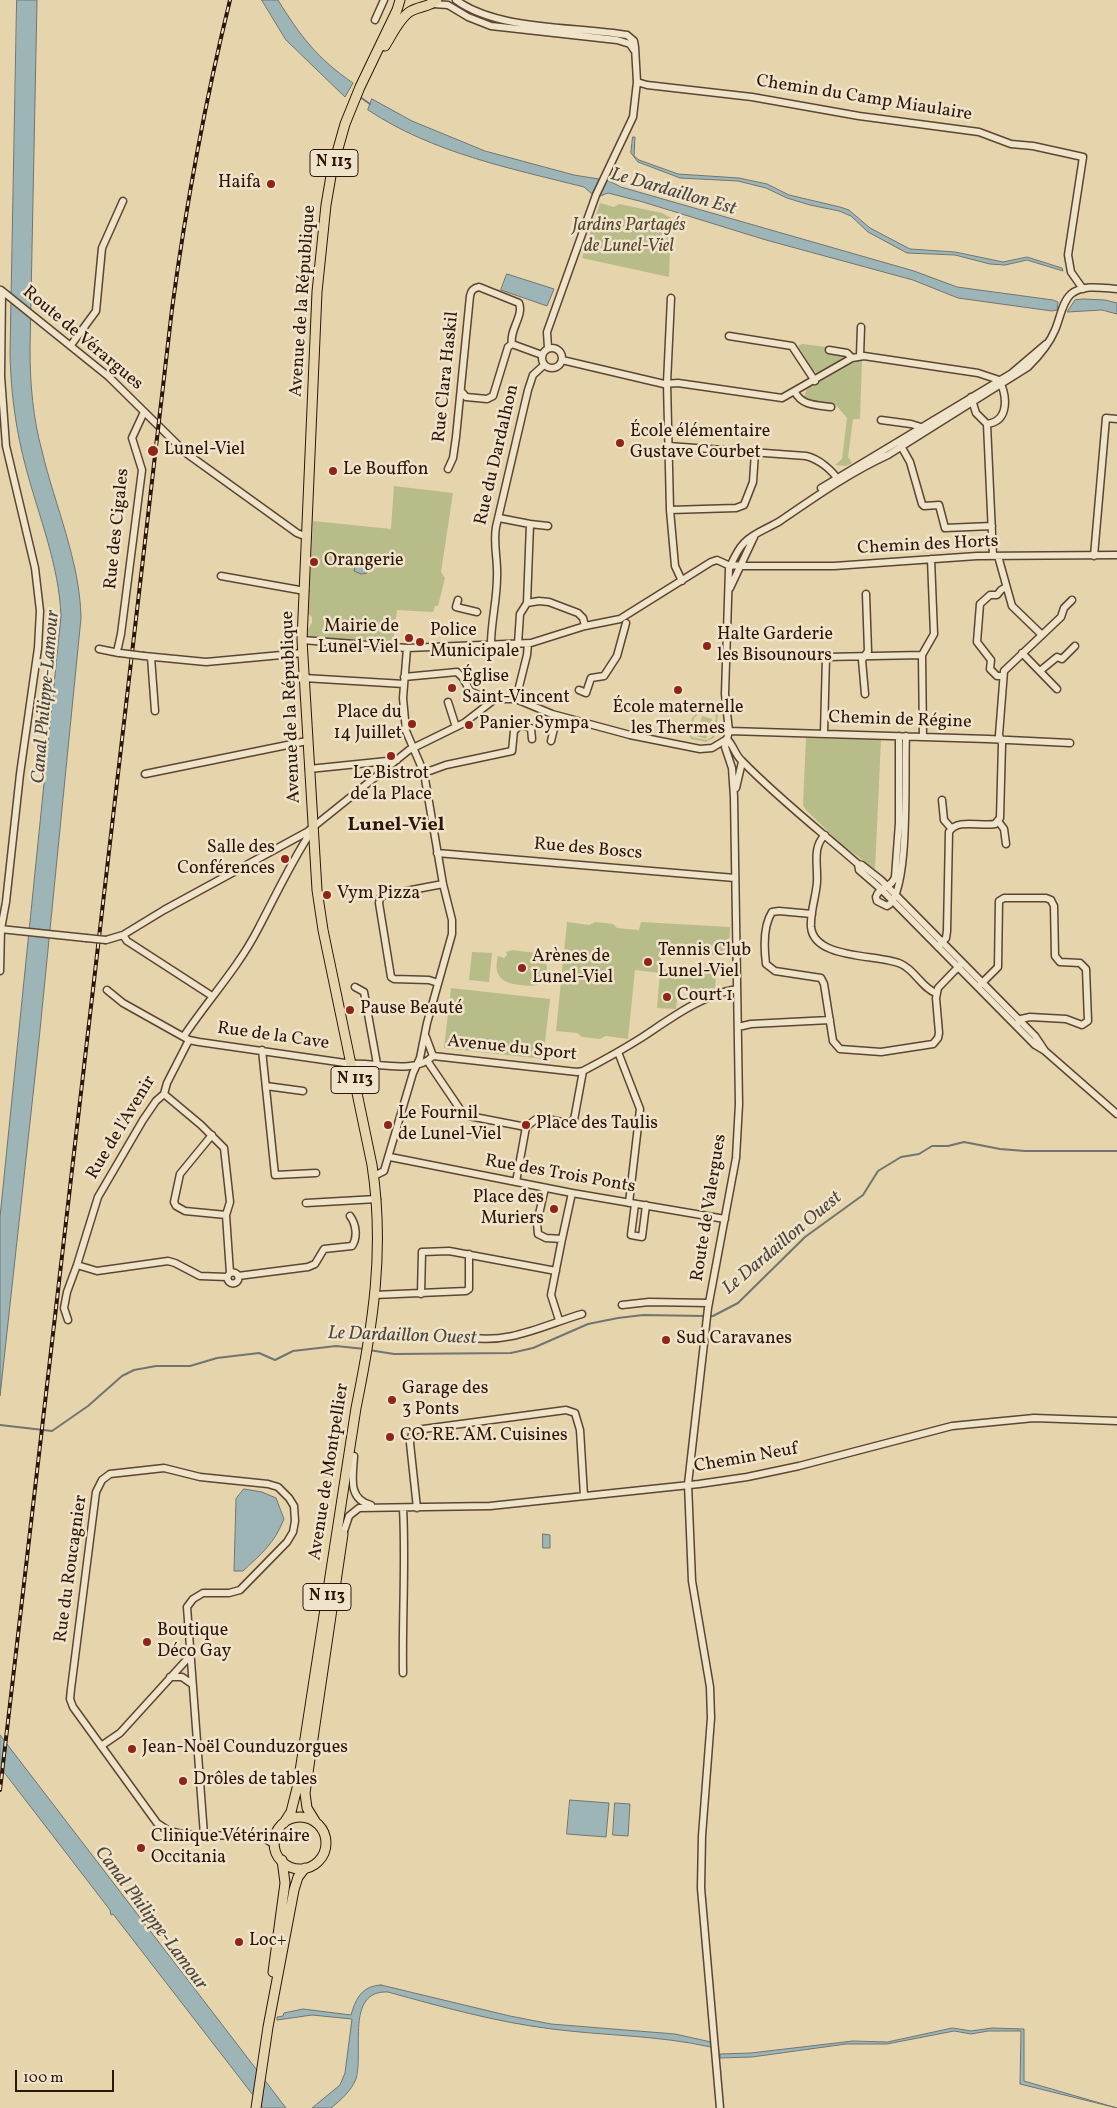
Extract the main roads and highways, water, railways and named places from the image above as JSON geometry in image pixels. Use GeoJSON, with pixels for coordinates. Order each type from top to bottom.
{"type":"FeatureCollection","features":[{"type":"Feature","properties":{"kind":"main road","name":"N 113"},"geometry":{"type":"LineString","coordinates":[[367,72],[400,0]]}},
{"type":"Feature","properties":{"kind":"main road"},"geometry":{"type":"LineString","coordinates":[[404,0],[421,8],[435,2]]}},
{"type":"Feature","properties":{"kind":"main road","name":"N 113"},"geometry":{"type":"LineString","coordinates":[[367,72],[405,15],[412,10],[421,8]]}},
{"type":"Feature","properties":{"kind":"main road","name":"Avenue de la République"},"geometry":{"type":"LineString","coordinates":[[364,1365],[374,1296],[378,1249],[377,1199],[352,1064],[322,922],[315,871],[302,640],[317,292],[323,233],[332,170],[339,143],[352,105],[367,72]]}},
{"type":"Feature","properties":{"kind":"main road","name":"Avenue de Montpellier"},"geometry":{"type":"LineString","coordinates":[[315,1821],[307,1808],[305,1793],[354,1456],[364,1365]]}},
{"type":"Feature","properties":{"kind":"main road","name":"Avenue de Montpellier"},"geometry":{"type":"LineString","coordinates":[[284,1822],[291,1812],[298,1784],[354,1417],[364,1365]]}},
{"type":"Feature","properties":{"kind":"main road"},"geometry":{"type":"LineString","coordinates":[[268,2027],[273,1969],[285,1883],[282,1860],[275,1845],[276,1833],[284,1822],[300,1817],[315,1821],[323,1830],[326,1846],[322,1857],[316,1863],[305,1868],[289,1866],[282,1860]]}},
{"type":"Feature","properties":{"kind":"main road"},"geometry":{"type":"LineString","coordinates":[[257,2105],[268,2027],[295,1883],[305,1868]]}},
{"type":"Feature","properties":{"kind":"water"},"geometry":{"type":"Polygon","coordinates":[[[17,0],[37,0],[30,349],[33,401],[36,426],[47,472],[72,555],[80,597],[81,618],[39,1040],[0,1396],[0,1217],[61,616],[57,578],[19,440],[12,384],[10,355],[17,0]]]}},
{"type":"Feature","properties":{"kind":"water"},"geometry":{"type":"Polygon","coordinates":[[[262,0],[278,0],[294,25],[320,56],[353,83],[345,97],[286,40],[262,0]]]}},
{"type":"Feature","properties":{"kind":"water"},"geometry":{"type":"Polygon","coordinates":[[[372,99],[412,121],[485,151],[574,175],[599,179],[592,194],[584,187],[472,158],[419,138],[393,125],[368,110],[372,99]]]}},
{"type":"Feature","properties":{"kind":"water"},"geometry":{"type":"Polygon","coordinates":[[[633,137],[635,137],[634,156],[639,160],[678,174],[739,178],[767,184],[789,195],[840,207],[849,210],[870,228],[910,249],[955,252],[1003,262],[1027,257],[1062,268],[1063,271],[1027,260],[1005,265],[990,264],[955,255],[907,253],[868,232],[851,216],[839,211],[810,205],[787,198],[766,188],[738,181],[680,178],[638,162],[631,153],[633,137]]]}},
{"type":"Feature","properties":{"kind":"water"},"geometry":{"type":"Polygon","coordinates":[[[607,180],[621,187],[914,271],[957,287],[1053,300],[1058,302],[1057,310],[1052,311],[958,298],[913,280],[766,240],[643,202],[608,193],[600,196],[607,180]]]}},
{"type":"Feature","properties":{"kind":"water"},"geometry":{"type":"Polygon","coordinates":[[[507,274],[554,289],[547,306],[501,290],[507,274]]]}},
{"type":"Feature","properties":{"kind":"water"},"geometry":{"type":"Polygon","coordinates":[[[1075,300],[1105,300],[1117,303],[1117,314],[1102,310],[1067,312],[1075,300]]]}},
{"type":"Feature","properties":{"kind":"water"},"geometry":{"type":"Polygon","coordinates":[[[362,565],[368,568],[367,573],[361,574],[354,571],[355,567],[362,565]]]}},
{"type":"Feature","properties":{"kind":"water"},"geometry":{"type":"Polygon","coordinates":[[[244,1489],[262,1492],[276,1498],[284,1519],[272,1542],[262,1553],[243,1571],[234,1571],[236,1499],[244,1489]]]}},
{"type":"Feature","properties":{"kind":"water"},"geometry":{"type":"Polygon","coordinates":[[[543,1534],[550,1535],[550,1548],[543,1548],[543,1534]]]}},
{"type":"Feature","properties":{"kind":"water"},"geometry":{"type":"Polygon","coordinates":[[[0,1735],[286,2108],[263,2108],[113,1914],[111,1915],[110,1910],[0,1767],[0,1735]]]}},
{"type":"Feature","properties":{"kind":"water"},"geometry":{"type":"Polygon","coordinates":[[[570,1800],[609,1803],[606,1837],[567,1834],[570,1800]]]}},
{"type":"Feature","properties":{"kind":"water"},"geometry":{"type":"Polygon","coordinates":[[[615,1803],[630,1804],[628,1836],[613,1835],[615,1803]]]}},
{"type":"Feature","properties":{"kind":"water"},"geometry":{"type":"Polygon","coordinates":[[[381,1985],[551,2024],[675,2034],[711,2042],[711,2047],[671,2040],[531,2026],[469,2014],[388,1992],[375,1994],[366,2001],[361,2011],[358,2067],[354,2083],[345,2095],[331,2108],[312,2108],[340,2085],[345,2073],[352,2019],[312,2015],[277,2020],[277,2017],[283,2016],[284,2013],[303,2009],[351,2015],[355,2003],[364,1990],[381,1985]]]}},
{"type":"Feature","properties":{"kind":"water"},"geometry":{"type":"Polygon","coordinates":[[[953,2028],[971,2031],[992,2028],[1024,2029],[1024,2081],[1117,2108],[1020,2084],[1021,2031],[988,2031],[971,2034],[954,2031],[887,2044],[846,2044],[752,2057],[720,2058],[720,2054],[751,2053],[853,2041],[887,2042],[953,2028]]]}},
{"type":"Feature","properties":{"kind":"waterway","name":"Le Dardaillon Est"},"geometry":{"type":"LineString","coordinates":[[360,97],[370,104]]}},
{"type":"Feature","properties":{"kind":"waterway","name":"Le Dardaillon Ouest"},"geometry":{"type":"LineString","coordinates":[[710,1316],[738,1303],[805,1237],[863,1195],[878,1171],[901,1157],[919,1154],[932,1146],[948,1146],[964,1142],[1000,1149],[1025,1151],[1117,1151]]}},
{"type":"Feature","properties":{"kind":"waterway","name":"Le Dardaillon Ouest"},"geometry":{"type":"LineString","coordinates":[[369,1350],[394,1354],[511,1353],[533,1348],[588,1324],[618,1318],[643,1315],[705,1316]]}},
{"type":"Feature","properties":{"kind":"waterway","name":"Le Dardaillon Ouest"},"geometry":{"type":"LineString","coordinates":[[0,1425],[52,1431],[88,1406],[122,1376],[134,1370],[156,1366],[190,1366],[217,1358],[259,1353],[275,1360],[293,1351],[336,1346],[365,1349]]}},
{"type":"Feature","properties":{"kind":"railway"},"geometry":{"type":"LineString","coordinates":[[0,1790],[172,309],[183,231],[197,154],[230,0]]}},
{"type":"Feature","properties":{"kind":"place","name":"Haifa"},"geometry":{"type":"Point","coordinates":[271,184]}},
{"type":"Feature","properties":{"kind":"place","name":"École élémentaire Gustave Courbet"},"geometry":{"type":"Point","coordinates":[620,443]}},
{"type":"Feature","properties":{"kind":"place","name":"Lunel-Viel"},"geometry":{"type":"Point","coordinates":[153,451]}},
{"type":"Feature","properties":{"kind":"place","name":"Le Bouffon"},"geometry":{"type":"Point","coordinates":[333,471]}},
{"type":"Feature","properties":{"kind":"place","name":"Orangerie"},"geometry":{"type":"Point","coordinates":[314,562]}},
{"type":"Feature","properties":{"kind":"place","name":"Mairie de Lunel-Viel"},"geometry":{"type":"Point","coordinates":[409,638]}},
{"type":"Feature","properties":{"kind":"place","name":"Police Municipale"},"geometry":{"type":"Point","coordinates":[420,642]}},
{"type":"Feature","properties":{"kind":"place","name":"Halte Garderie les Bisounours"},"geometry":{"type":"Point","coordinates":[707,646]}},
{"type":"Feature","properties":{"kind":"place","name":"Église Saint-Vincent"},"geometry":{"type":"Point","coordinates":[452,688]}},
{"type":"Feature","properties":{"kind":"place","name":"École maternelle les Thermes"},"geometry":{"type":"Point","coordinates":[678,690]}},
{"type":"Feature","properties":{"kind":"place","name":"Place du 14 Juillet"},"geometry":{"type":"Point","coordinates":[412,724]}},
{"type":"Feature","properties":{"kind":"place","name":"Panier Sympa"},"geometry":{"type":"Point","coordinates":[469,725]}},
{"type":"Feature","properties":{"kind":"place","name":"Le Bistrot de la Place"},"geometry":{"type":"Point","coordinates":[391,756]}},
{"type":"Feature","properties":{"kind":"place","name":"Salle des Conférences"},"geometry":{"type":"Point","coordinates":[285,859]}},
{"type":"Feature","properties":{"kind":"place","name":"Vym Pizza"},"geometry":{"type":"Point","coordinates":[327,895]}},
{"type":"Feature","properties":{"kind":"place","name":"Tennis Club Lunel-Viel"},"geometry":{"type":"Point","coordinates":[648,962]}},
{"type":"Feature","properties":{"kind":"place","name":"Arènes de Lunel-Viel"},"geometry":{"type":"Point","coordinates":[522,968]}},
{"type":"Feature","properties":{"kind":"place","name":"Court 1"},"geometry":{"type":"Point","coordinates":[667,997]}},
{"type":"Feature","properties":{"kind":"place","name":"Pause Beauté"},"geometry":{"type":"Point","coordinates":[350,1010]}},
{"type":"Feature","properties":{"kind":"place","name":"Le Fournil de Lunel-Viel"},"geometry":{"type":"Point","coordinates":[388,1125]}},
{"type":"Feature","properties":{"kind":"place","name":"Place des Taulis"},"geometry":{"type":"Point","coordinates":[526,1125]}},
{"type":"Feature","properties":{"kind":"place","name":"Place des Muriers"},"geometry":{"type":"Point","coordinates":[554,1209]}},
{"type":"Feature","properties":{"kind":"place","name":"Sud Caravanes"},"geometry":{"type":"Point","coordinates":[666,1340]}},
{"type":"Feature","properties":{"kind":"place","name":"Garage des 3 Ponts"},"geometry":{"type":"Point","coordinates":[392,1400]}},
{"type":"Feature","properties":{"kind":"place","name":"CO. RE. AM. Cuisines"},"geometry":{"type":"Point","coordinates":[390,1437]}},
{"type":"Feature","properties":{"kind":"place","name":"Boutique Déco Gay"},"geometry":{"type":"Point","coordinates":[147,1642]}},
{"type":"Feature","properties":{"kind":"place","name":"Jean-Noël Counduzorgues"},"geometry":{"type":"Point","coordinates":[132,1749]}},
{"type":"Feature","properties":{"kind":"place","name":"Drôles de tables"},"geometry":{"type":"Point","coordinates":[183,1781]}},
{"type":"Feature","properties":{"kind":"place","name":"Clinique Vétérinaire Occitania"},"geometry":{"type":"Point","coordinates":[141,1848]}},
{"type":"Feature","properties":{"kind":"place","name":"Loc+"},"geometry":{"type":"Point","coordinates":[239,1942]}},
{"type":"Feature","properties":{"kind":"district","name":"Lunel-Viel"},"geometry":{"type":"Point","coordinates":[396,826]}},
{"type":"Feature","properties":{"kind":"park label","name":"Jardins Partagés de Lunel-Viel"},"geometry":{"type":"Point","coordinates":[629,237]}},
{"type":"Feature","properties":{"kind":"water label","name":"Canal Philippe-Lamour"},"geometry":{"type":"Point","coordinates":[47,697]}},
{"type":"Feature","properties":{"kind":"water label","name":"Canal Philippe-Lamour"},"geometry":{"type":"Point","coordinates":[150,1919]}}]}
